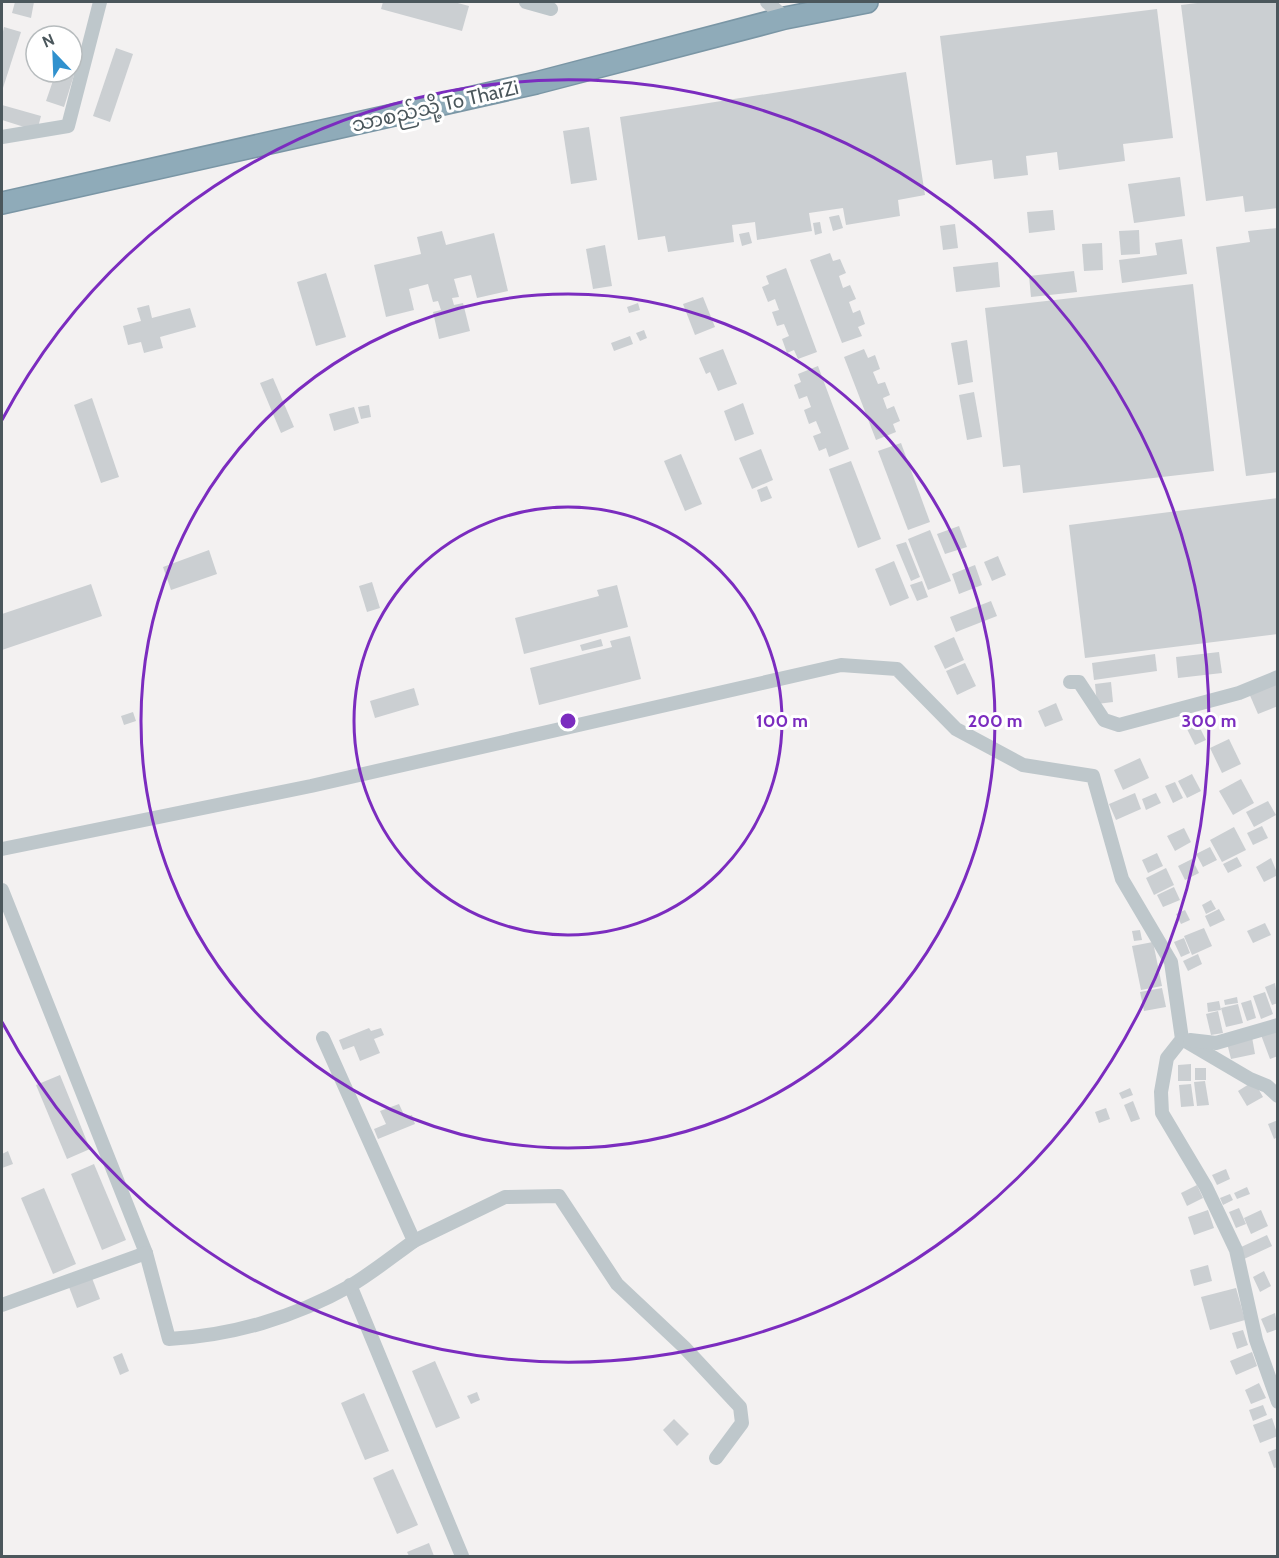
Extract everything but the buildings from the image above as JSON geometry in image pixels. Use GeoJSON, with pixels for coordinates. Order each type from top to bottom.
{"type":"FeatureCollection","features":[{"type":"Feature","properties":{"kind":"highway","name":"သာစည်သို့ To TharZi"},"geometry":{"type":"LineString","coordinates":[[2,203],[536,83],[785,18],[855,3]]}},
{"type":"Feature","properties":{"kind":"street"},"geometry":{"type":"LineString","coordinates":[[2,137],[68,126],[100,2]]}},
{"type":"Feature","properties":{"kind":"street"},"geometry":{"type":"LineString","coordinates":[[526,2],[551,9]]}},
{"type":"Feature","properties":{"kind":"street"},"geometry":{"type":"LineString","coordinates":[[767,2],[785,18]]}},
{"type":"Feature","properties":{"kind":"street"},"geometry":{"type":"LineString","coordinates":[[2,849],[321,784],[841,665],[897,669],[956,729],[1023,765],[1093,777],[1122,879],[1171,962],[1182,1039],[1167,1058],[1161,1092],[1162,1113],[1206,1187],[1236,1250],[1256,1340],[1278,1402]]}},
{"type":"Feature","properties":{"kind":"street"},"geometry":{"type":"LineString","coordinates":[[1070,682],[1079,682],[1104,720],[1119,725],[1239,693],[1278,677]]}},
{"type":"Feature","properties":{"kind":"street"},"geometry":{"type":"LineString","coordinates":[[2,890],[146,1253],[169,1340],[209,1337],[264,1322],[350,1285],[414,1241],[505,1197],[559,1196],[617,1284],[684,1347],[740,1407],[742,1423],[716,1458]]}},
{"type":"Feature","properties":{"kind":"street"},"geometry":{"type":"LineString","coordinates":[[1182,1039],[1216,1043],[1278,1024]]}},
{"type":"Feature","properties":{"kind":"street"},"geometry":{"type":"LineString","coordinates":[[323,1038],[414,1241]]}},
{"type":"Feature","properties":{"kind":"street"},"geometry":{"type":"LineString","coordinates":[[1182,1039],[1250,1079],[1267,1086],[1278,1096]]}},
{"type":"Feature","properties":{"kind":"street"},"geometry":{"type":"LineString","coordinates":[[2,1305],[146,1253]]}},
{"type":"Feature","properties":{"kind":"street"},"geometry":{"type":"LineString","coordinates":[[350,1285],[462,1557]]}}]}
